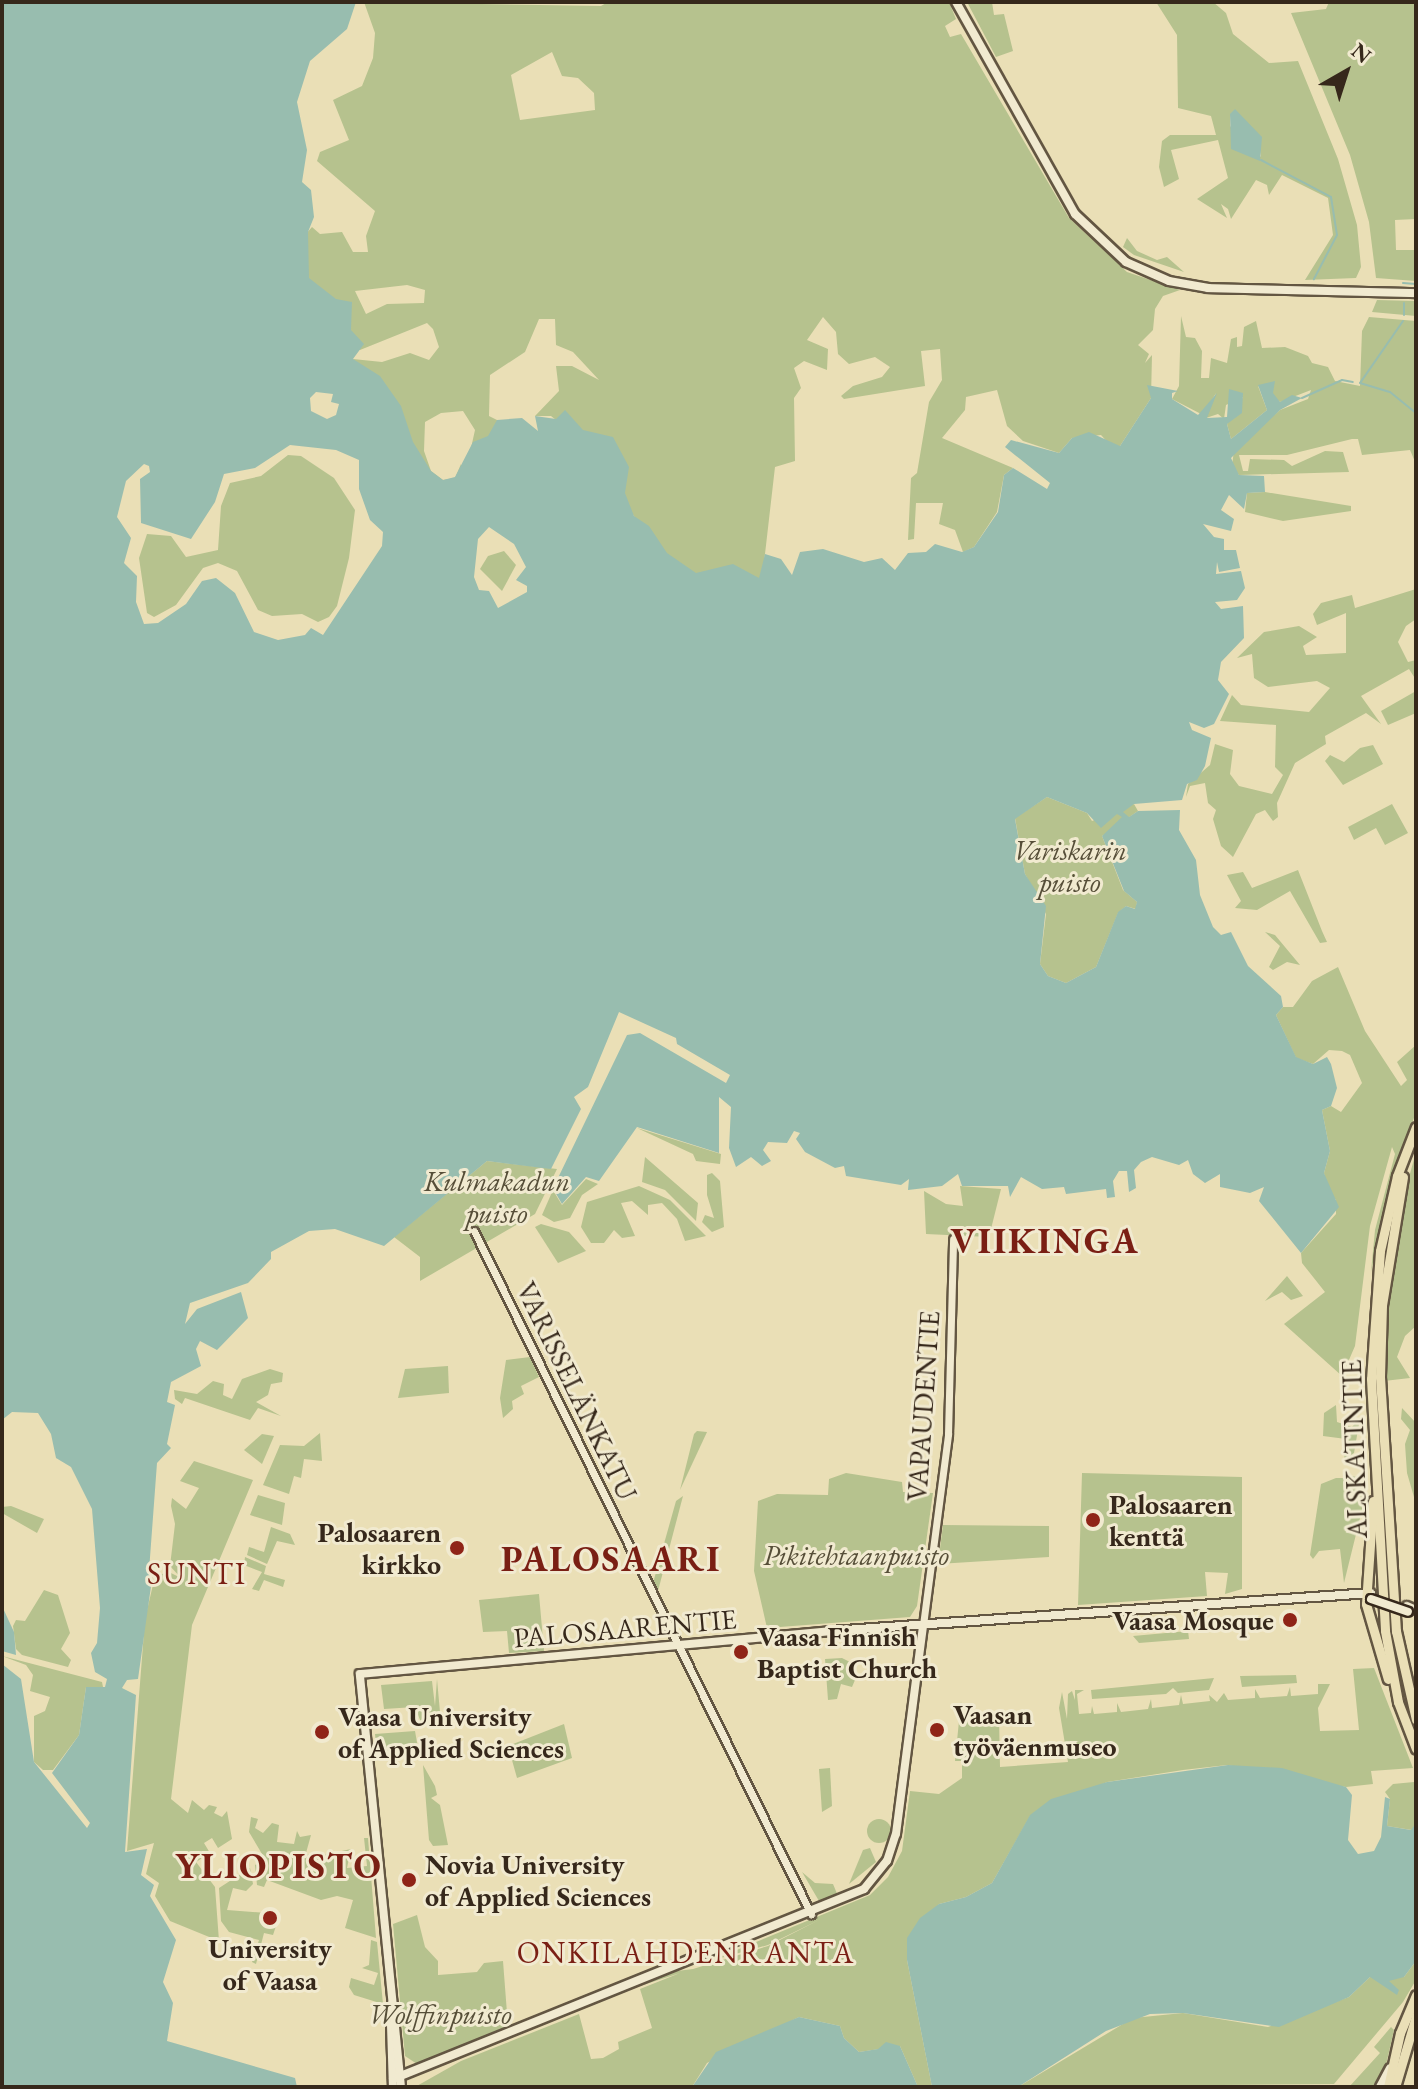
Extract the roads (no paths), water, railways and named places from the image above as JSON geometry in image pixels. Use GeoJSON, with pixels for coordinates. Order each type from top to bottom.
{"type":"FeatureCollection","features":[{"type":"Feature","properties":{"kind":"main road"},"geometry":{"type":"LineString","coordinates":[[956,2],[1075,214],[1126,262],[1169,281],[1208,288],[1416,293]]}},
{"type":"Feature","properties":{"kind":"main road","name":"ALSKATINTIE"},"geometry":{"type":"LineString","coordinates":[[1416,1127],[1388,1212],[1373,1304],[1376,1482],[1385,1631],[1402,1716],[1416,1749]]}},
{"type":"Feature","properties":{"kind":"main road","name":"ALSKATINTIE"},"geometry":{"type":"LineString","coordinates":[[1409,1147],[1388,1253],[1380,1346],[1401,1668],[1415,1717]]}},
{"type":"Feature","properties":{"kind":"main road"},"geometry":{"type":"LineString","coordinates":[[1376,1482],[1366,1596],[1402,1716]]}},
{"type":"Feature","properties":{"kind":"main road","name":"PALOSAARENTIE"},"geometry":{"type":"LineString","coordinates":[[397,2083],[360,1674],[923,1625],[1325,1596],[1366,1596],[1412,1611]]}},
{"type":"Feature","properties":{"kind":"main road","name":"VAPAUDENTIE"},"geometry":{"type":"LineString","coordinates":[[397,2083],[811,1914],[864,1889],[892,1849],[923,1625]]}},
{"type":"Feature","properties":{"kind":"main road"},"geometry":{"type":"LineString","coordinates":[[1401,1668],[1416,1683]]}},
{"type":"Feature","properties":{"kind":"main road"},"geometry":{"type":"LineString","coordinates":[[1415,1717],[1416,1699]]}},
{"type":"Feature","properties":{"kind":"main road"},"geometry":{"type":"LineString","coordinates":[[1395,2087],[1416,1995]]}},
{"type":"Feature","properties":{"kind":"main road"},"geometry":{"type":"LineString","coordinates":[[1380,2087],[1412,2015]]}},
{"type":"Feature","properties":{"kind":"main road"},"geometry":{"type":"LineString","coordinates":[[1388,2087],[1392,2064]]}},
{"type":"Feature","properties":{"kind":"street","name":"VARISSELÄNKATU"},"geometry":{"type":"LineString","coordinates":[[474,1231],[811,1914]]}},
{"type":"Feature","properties":{"kind":"street","name":"VAPAUDENTIE"},"geometry":{"type":"LineString","coordinates":[[923,1625],[948,1434],[953,1239]]}},
{"type":"Feature","properties":{"kind":"waterway"},"geometry":{"type":"LineString","coordinates":[[1261,160],[1331,197],[1337,235],[1314,279]]}},
{"type":"Feature","properties":{"kind":"waterway"},"geometry":{"type":"LineString","coordinates":[[1403,283],[1416,284]]}},
{"type":"Feature","properties":{"kind":"waterway"},"geometry":{"type":"LineString","coordinates":[[1404,303],[1404,315]]}},
{"type":"Feature","properties":{"kind":"waterway"},"geometry":{"type":"LineString","coordinates":[[1403,321],[1360,383],[1390,392],[1416,413]]}},
{"type":"Feature","properties":{"kind":"waterway"},"geometry":{"type":"LineString","coordinates":[[1302,398],[1342,380],[1353,382]]}},
{"type":"Feature","properties":{"kind":"place","name":"Palosaaren kenttä"},"geometry":{"type":"Point","coordinates":[1093,1520]}},
{"type":"Feature","properties":{"kind":"place","name":"Palosaaren kirkko"},"geometry":{"type":"Point","coordinates":[457,1548]}},
{"type":"Feature","properties":{"kind":"place","name":"Vaasa Mosque"},"geometry":{"type":"Point","coordinates":[1290,1620]}},
{"type":"Feature","properties":{"kind":"place","name":"Vaasa Finnish Baptist Church"},"geometry":{"type":"Point","coordinates":[741,1652]}},
{"type":"Feature","properties":{"kind":"place","name":"Vaasan työväenmuseo"},"geometry":{"type":"Point","coordinates":[937,1730]}},
{"type":"Feature","properties":{"kind":"place","name":"Vaasa University of Applied Sciences"},"geometry":{"type":"Point","coordinates":[322,1732]}},
{"type":"Feature","properties":{"kind":"place","name":"Novia University of Applied Sciences"},"geometry":{"type":"Point","coordinates":[409,1880]}},
{"type":"Feature","properties":{"kind":"place","name":"University of Vaasa"},"geometry":{"type":"Point","coordinates":[270,1918]}},
{"type":"Feature","properties":{"kind":"district","name":"VIIKINGA"},"geometry":{"type":"Point","coordinates":[1045,1241]}},
{"type":"Feature","properties":{"kind":"district","name":"PALOSAARI"},"geometry":{"type":"Point","coordinates":[611,1559]}},
{"type":"Feature","properties":{"kind":"district","name":"SUNTI"},"geometry":{"type":"Point","coordinates":[197,1574]}},
{"type":"Feature","properties":{"kind":"district","name":"YLIOPISTO"},"geometry":{"type":"Point","coordinates":[279,1866]}},
{"type":"Feature","properties":{"kind":"district","name":"ONKILAHDENRANTA"},"geometry":{"type":"Point","coordinates":[686,1953]}},
{"type":"Feature","properties":{"kind":"park label","name":"Variskarin puisto"},"geometry":{"type":"Point","coordinates":[1070,866]}},
{"type":"Feature","properties":{"kind":"park label","name":"Kulmakadun puisto"},"geometry":{"type":"Point","coordinates":[497,1197]}},
{"type":"Feature","properties":{"kind":"park label","name":"Pikitehtaanpuisto"},"geometry":{"type":"Point","coordinates":[856,1555]}},
{"type":"Feature","properties":{"kind":"park label","name":"Wolffinpuisto"},"geometry":{"type":"Point","coordinates":[440,2014]}}]}
